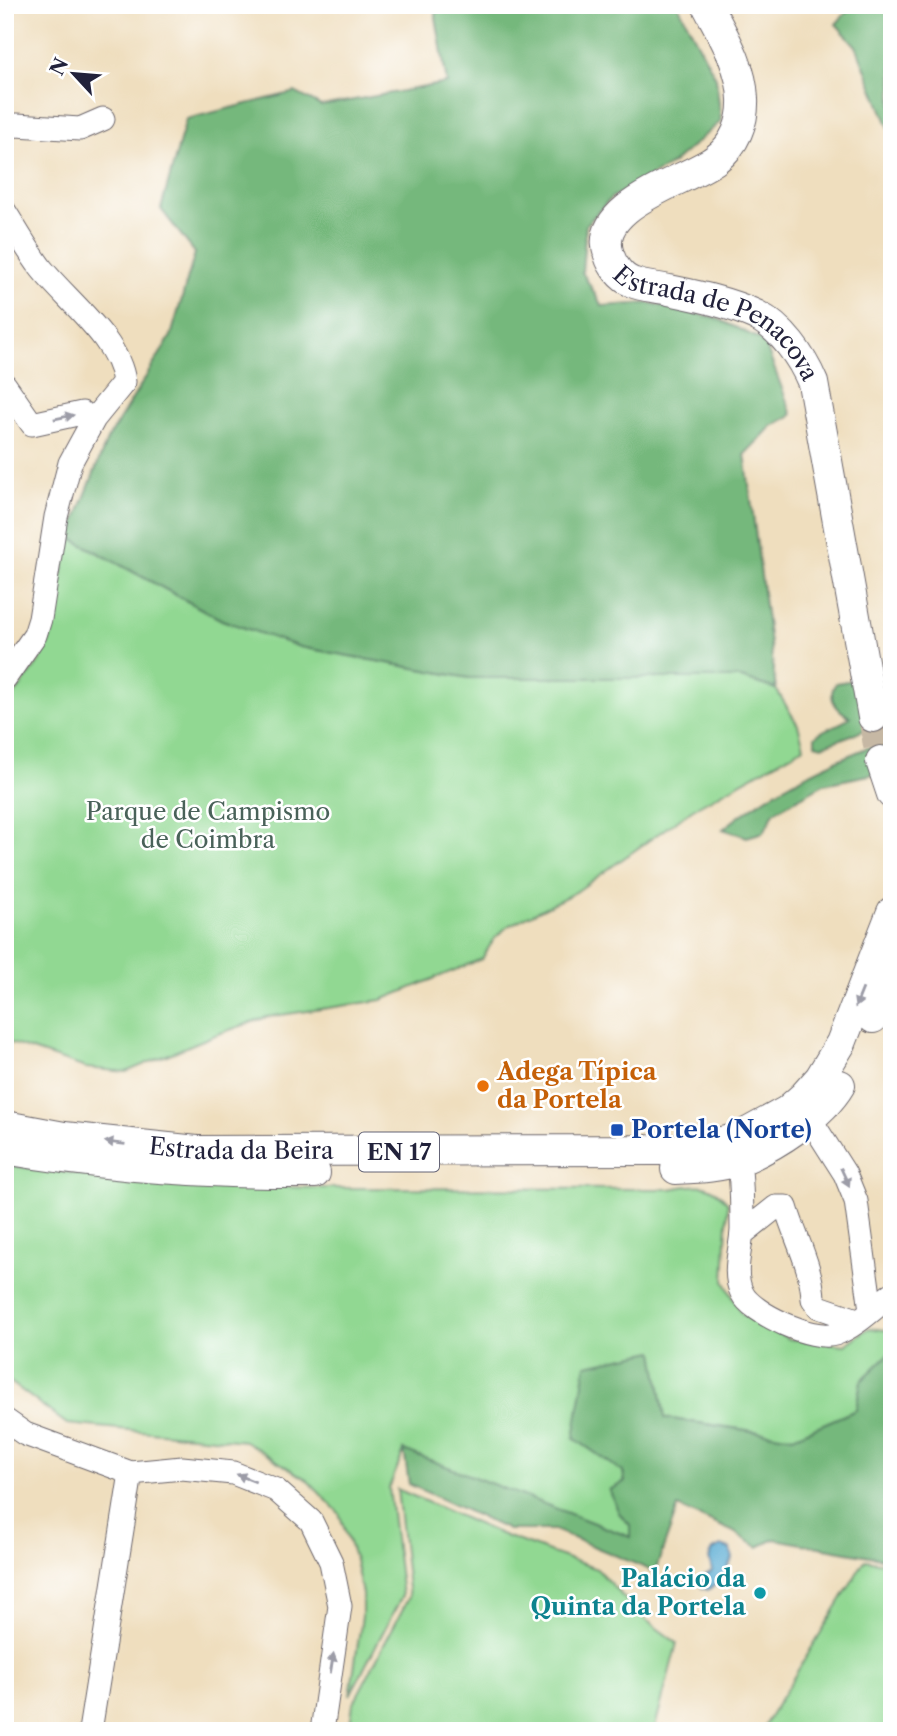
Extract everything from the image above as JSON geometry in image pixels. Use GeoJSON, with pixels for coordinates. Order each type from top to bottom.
{"type":"FeatureCollection","features":[{"type":"Feature","properties":{"kind":"main road","name":"Estrada de Penacova"},"geometry":{"type":"LineString","coordinates":[[707,5],[732,52],[743,96],[743,115],[737,135],[715,160],[626,208],[608,234],[607,252],[614,265],[631,282],[712,299],[757,316],[775,330],[803,360],[813,383],[873,717]]}},
{"type":"Feature","properties":{"kind":"main road"},"geometry":{"type":"LineString","coordinates":[[881,761],[892,791]]}},
{"type":"Feature","properties":{"kind":"main road","name":"Estrada da Beira"},"geometry":{"type":"LineString","coordinates":[[5,1126],[64,1138],[197,1151],[665,1150],[692,1148],[736,1139],[787,1111],[820,1078],[841,1042],[892,912]]}},
{"type":"Feature","properties":{"kind":"main road","name":"Estrada da Beira"},"geometry":{"type":"LineString","coordinates":[[5,1149],[86,1162],[224,1173],[693,1168],[739,1160],[810,1119],[836,1091],[861,1050],[892,974]]}},
{"type":"Feature","properties":{"kind":"street"},"geometry":{"type":"LineString","coordinates":[[5,127],[17,125],[80,129],[103,119]]}},
{"type":"Feature","properties":{"kind":"street"},"geometry":{"type":"LineString","coordinates":[[5,212],[41,268],[105,341],[121,366],[124,382],[94,419],[70,463],[61,488],[40,619],[35,635],[5,678]]}},
{"type":"Feature","properties":{"kind":"street"},"geometry":{"type":"LineString","coordinates":[[5,384],[32,424],[82,413],[94,419]]}},
{"type":"Feature","properties":{"kind":"street"},"geometry":{"type":"LineString","coordinates":[[810,1119],[845,1174],[856,1201],[864,1315]]}},
{"type":"Feature","properties":{"kind":"street"},"geometry":{"type":"LineString","coordinates":[[739,1160],[742,1190],[741,1234],[736,1262],[742,1294],[770,1318],[823,1337],[838,1333],[892,1294]]}},
{"type":"Feature","properties":{"kind":"street"},"geometry":{"type":"LineString","coordinates":[[741,1234],[776,1207],[786,1207],[813,1285],[813,1299],[819,1307],[864,1315]]}},
{"type":"Feature","properties":{"kind":"street"},"geometry":{"type":"LineString","coordinates":[[5,1420],[25,1434],[131,1473],[182,1468],[233,1472],[276,1490],[310,1521],[331,1562],[340,1606],[322,1731]]}},
{"type":"Feature","properties":{"kind":"street"},"geometry":{"type":"LineString","coordinates":[[90,1731],[131,1473]]}},
{"type":"Feature","properties":{"kind":"green space"},"geometry":{"type":"Polygon","coordinates":[[[434,5],[678,5],[716,78],[721,121],[672,164],[611,198],[586,225],[582,272],[602,306],[650,303],[716,318],[764,341],[792,415],[772,426],[745,454],[776,689],[741,678],[469,678],[300,647],[222,620],[69,537],[107,440],[171,336],[195,253],[161,209],[186,119],[295,92],[321,106],[447,83],[434,5]]]}},
{"type":"Feature","properties":{"kind":"green space"},"geometry":{"type":"Polygon","coordinates":[[[853,5],[892,5],[892,135],[856,46],[836,24],[853,5]]]}},
{"type":"Feature","properties":{"kind":"green space","name":"Parque de Campismo de Coimbra"},"geometry":{"type":"Polygon","coordinates":[[[69,537],[222,620],[300,647],[469,678],[741,678],[776,689],[798,725],[804,747],[693,809],[576,892],[508,926],[494,939],[482,959],[382,1000],[267,1017],[215,1035],[126,1072],[86,1068],[5,1041],[5,708],[39,662],[51,637],[69,537]]]}},
{"type":"Feature","properties":{"kind":"green space"},"geometry":{"type":"Polygon","coordinates":[[[859,679],[882,714],[887,702],[886,687],[892,681],[892,720],[822,746],[815,744],[815,737],[819,733],[850,717],[834,703],[832,694],[836,683],[859,679]]]}},
{"type":"Feature","properties":{"kind":"green space"},"geometry":{"type":"Polygon","coordinates":[[[892,739],[892,765],[874,774],[824,784],[774,812],[764,832],[747,837],[723,829],[803,776],[892,739]]]}},
{"type":"Feature","properties":{"kind":"green space"},"geometry":{"type":"Polygon","coordinates":[[[5,1165],[164,1184],[324,1188],[708,1187],[728,1203],[724,1281],[742,1314],[789,1339],[845,1345],[869,1328],[892,1331],[892,1351],[861,1381],[856,1410],[794,1437],[665,1418],[574,1438],[623,1472],[625,1482],[619,1513],[630,1525],[630,1537],[404,1451],[389,1488],[402,1596],[350,1695],[362,1617],[362,1594],[355,1560],[339,1513],[306,1479],[245,1441],[67,1424],[5,1378],[5,1165]]]}},
{"type":"Feature","properties":{"kind":"green space"},"geometry":{"type":"Polygon","coordinates":[[[654,1351],[665,1418],[793,1437],[856,1410],[861,1381],[892,1351],[892,1560],[775,1539],[758,1547],[732,1531],[678,1507],[655,1572],[554,1530],[508,1530],[409,1484],[404,1450],[630,1537],[630,1525],[619,1513],[609,1490],[625,1482],[623,1472],[574,1438],[586,1365],[654,1351]]]}},
{"type":"Feature","properties":{"kind":"green space"},"geometry":{"type":"Polygon","coordinates":[[[397,1489],[505,1536],[597,1569],[642,1617],[677,1643],[654,1731],[349,1731],[353,1704],[409,1597],[397,1489]]]}},
{"type":"Feature","properties":{"kind":"green space"},"geometry":{"type":"Polygon","coordinates":[[[865,1560],[892,1564],[892,1731],[761,1731],[865,1560]]]}},
{"type":"Feature","properties":{"kind":"water"},"geometry":{"type":"Polygon","coordinates":[[[721,1546],[730,1549],[733,1558],[722,1579],[708,1590],[702,1588],[702,1577],[712,1571],[709,1558],[713,1550],[721,1546]]]}},
{"type":"Feature","properties":{"kind":"tunnel"},"geometry":{"type":"LineString","coordinates":[[873,717],[881,761]]}},
{"type":"Feature","properties":{"kind":"place","name":"Adega Típica da Portela"},"geometry":{"type":"Point","coordinates":[483,1086]}},
{"type":"Feature","properties":{"kind":"place","name":"Portela (Norte)"},"geometry":{"type":"Point","coordinates":[617,1130]}},
{"type":"Feature","properties":{"kind":"place","name":"Palácio da Quinta da Portela"},"geometry":{"type":"Point","coordinates":[760,1593]}}]}
